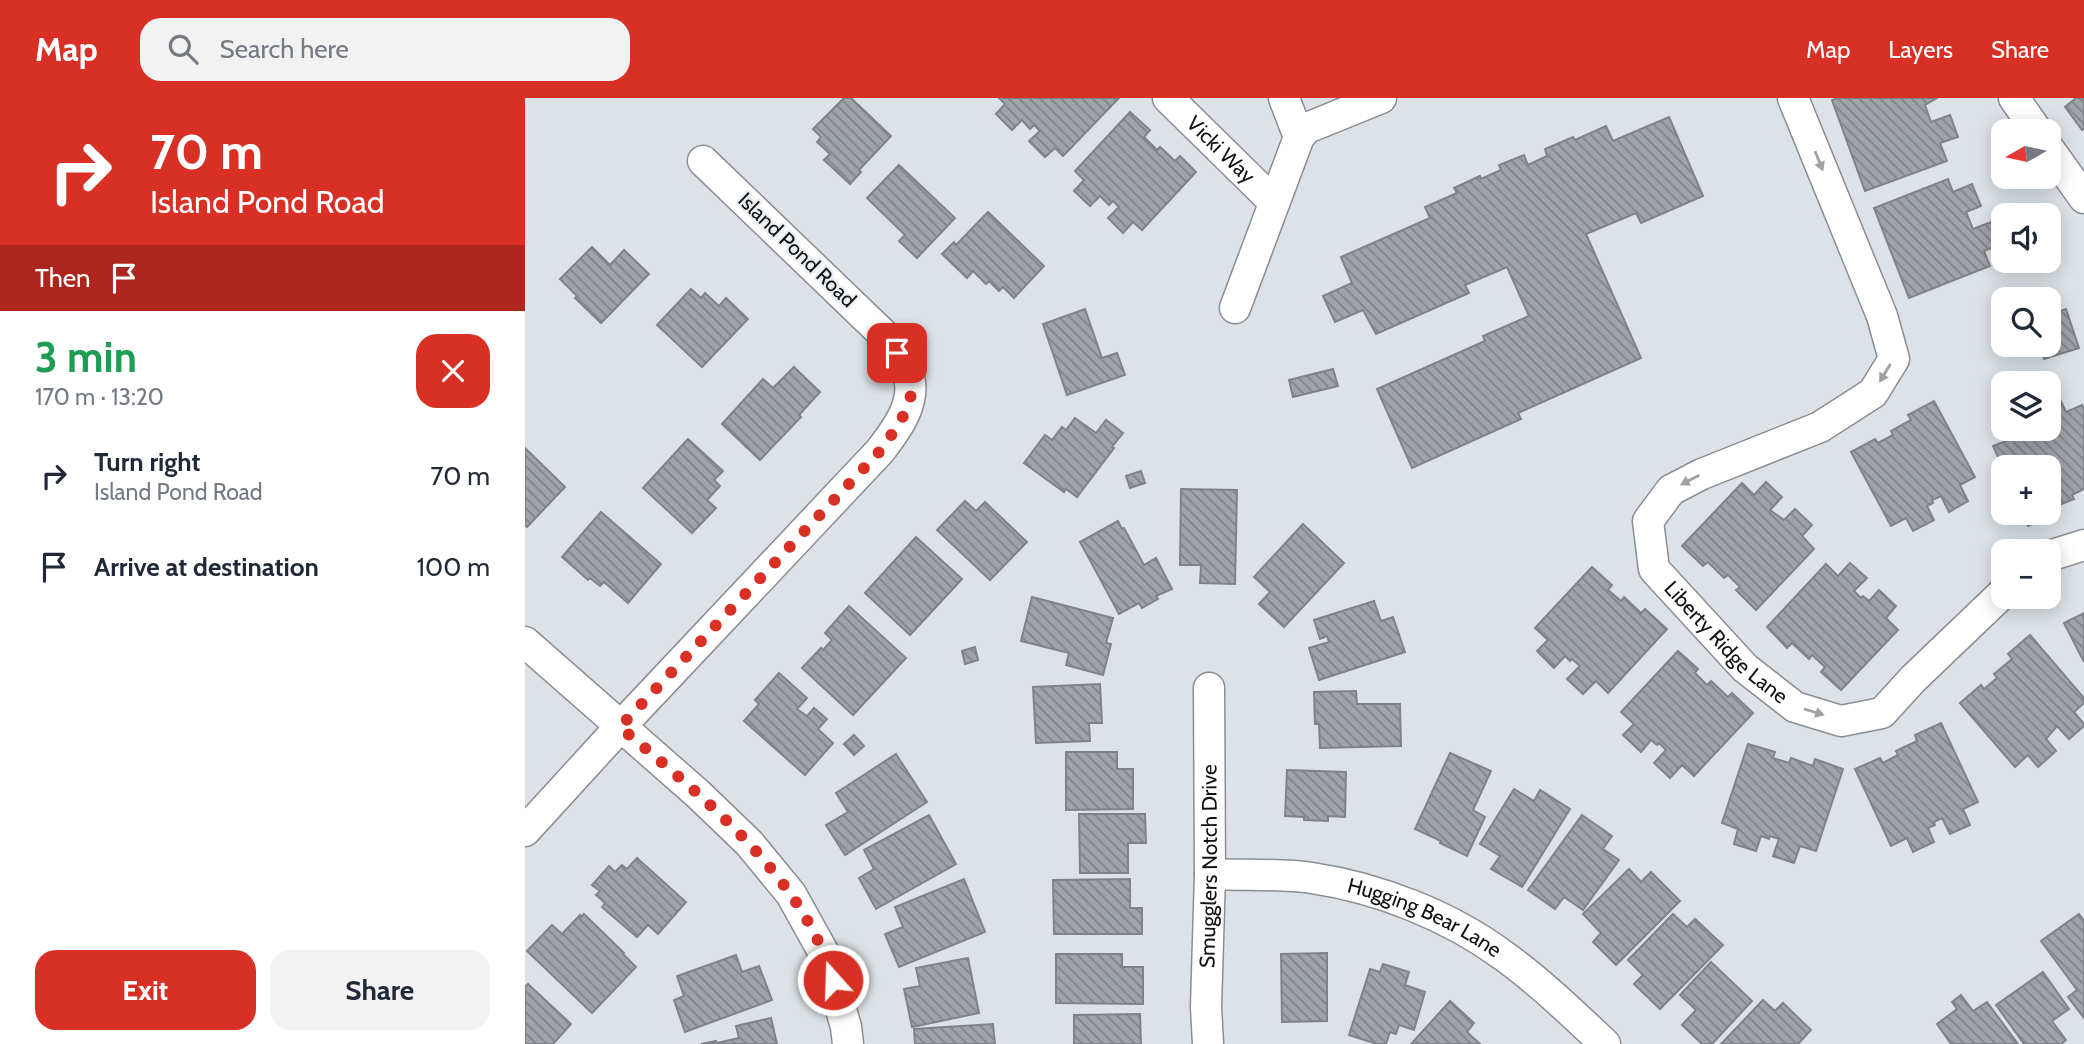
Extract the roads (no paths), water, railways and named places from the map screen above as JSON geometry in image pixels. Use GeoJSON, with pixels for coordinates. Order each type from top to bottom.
{"type":"FeatureCollection","features":[{"type":"Feature","properties":{"kind":"street","name":"Vicki Way"},"geometry":{"type":"LineString","coordinates":[[1168,98],[1274,202]]}},
{"type":"Feature","properties":{"kind":"street"},"geometry":{"type":"LineString","coordinates":[[1284,98],[1299,137]]}},
{"type":"Feature","properties":{"kind":"street"},"geometry":{"type":"LineString","coordinates":[[1235,308],[1299,137],[1307,128],[1381,98]]}},
{"type":"Feature","properties":{"kind":"street","name":"Liberty Ridge Lane"},"geometry":{"type":"LineString","coordinates":[[1793,98],[1882,316],[1893,359],[1873,393],[1821,427],[1671,489],[1648,521],[1654,569],[1745,668],[1795,706],[1842,721],[1882,713],[1991,602]]}},
{"type":"Feature","properties":{"kind":"street"},"geometry":{"type":"LineString","coordinates":[[2014,98],[2029,119]]}},
{"type":"Feature","properties":{"kind":"street","name":"Island Pond Road"},"geometry":{"type":"LineString","coordinates":[[525,831],[880,451],[897,429],[911,397],[912,385],[907,369],[887,338],[703,161]]}},
{"type":"Feature","properties":{"kind":"street"},"geometry":{"type":"LineString","coordinates":[[2061,166],[2084,198]]}},
{"type":"Feature","properties":{"kind":"street"},"geometry":{"type":"LineString","coordinates":[[2061,552],[2084,545]]}},
{"type":"Feature","properties":{"kind":"street"},"geometry":{"type":"LineString","coordinates":[[525,642],[698,794],[749,843],[790,894],[826,957],[846,1027],[848,1044]]}},
{"type":"Feature","properties":{"kind":"street","name":"Smugglers Notch Drive"},"geometry":{"type":"LineString","coordinates":[[1207,1044],[1209,688]]}},
{"type":"Feature","properties":{"kind":"street","name":"Hugging Bear Lane"},"geometry":{"type":"LineString","coordinates":[[1210,874],[1309,878],[1344,884],[1418,907],[1460,927],[1504,956],[1605,1044]]}}]}
